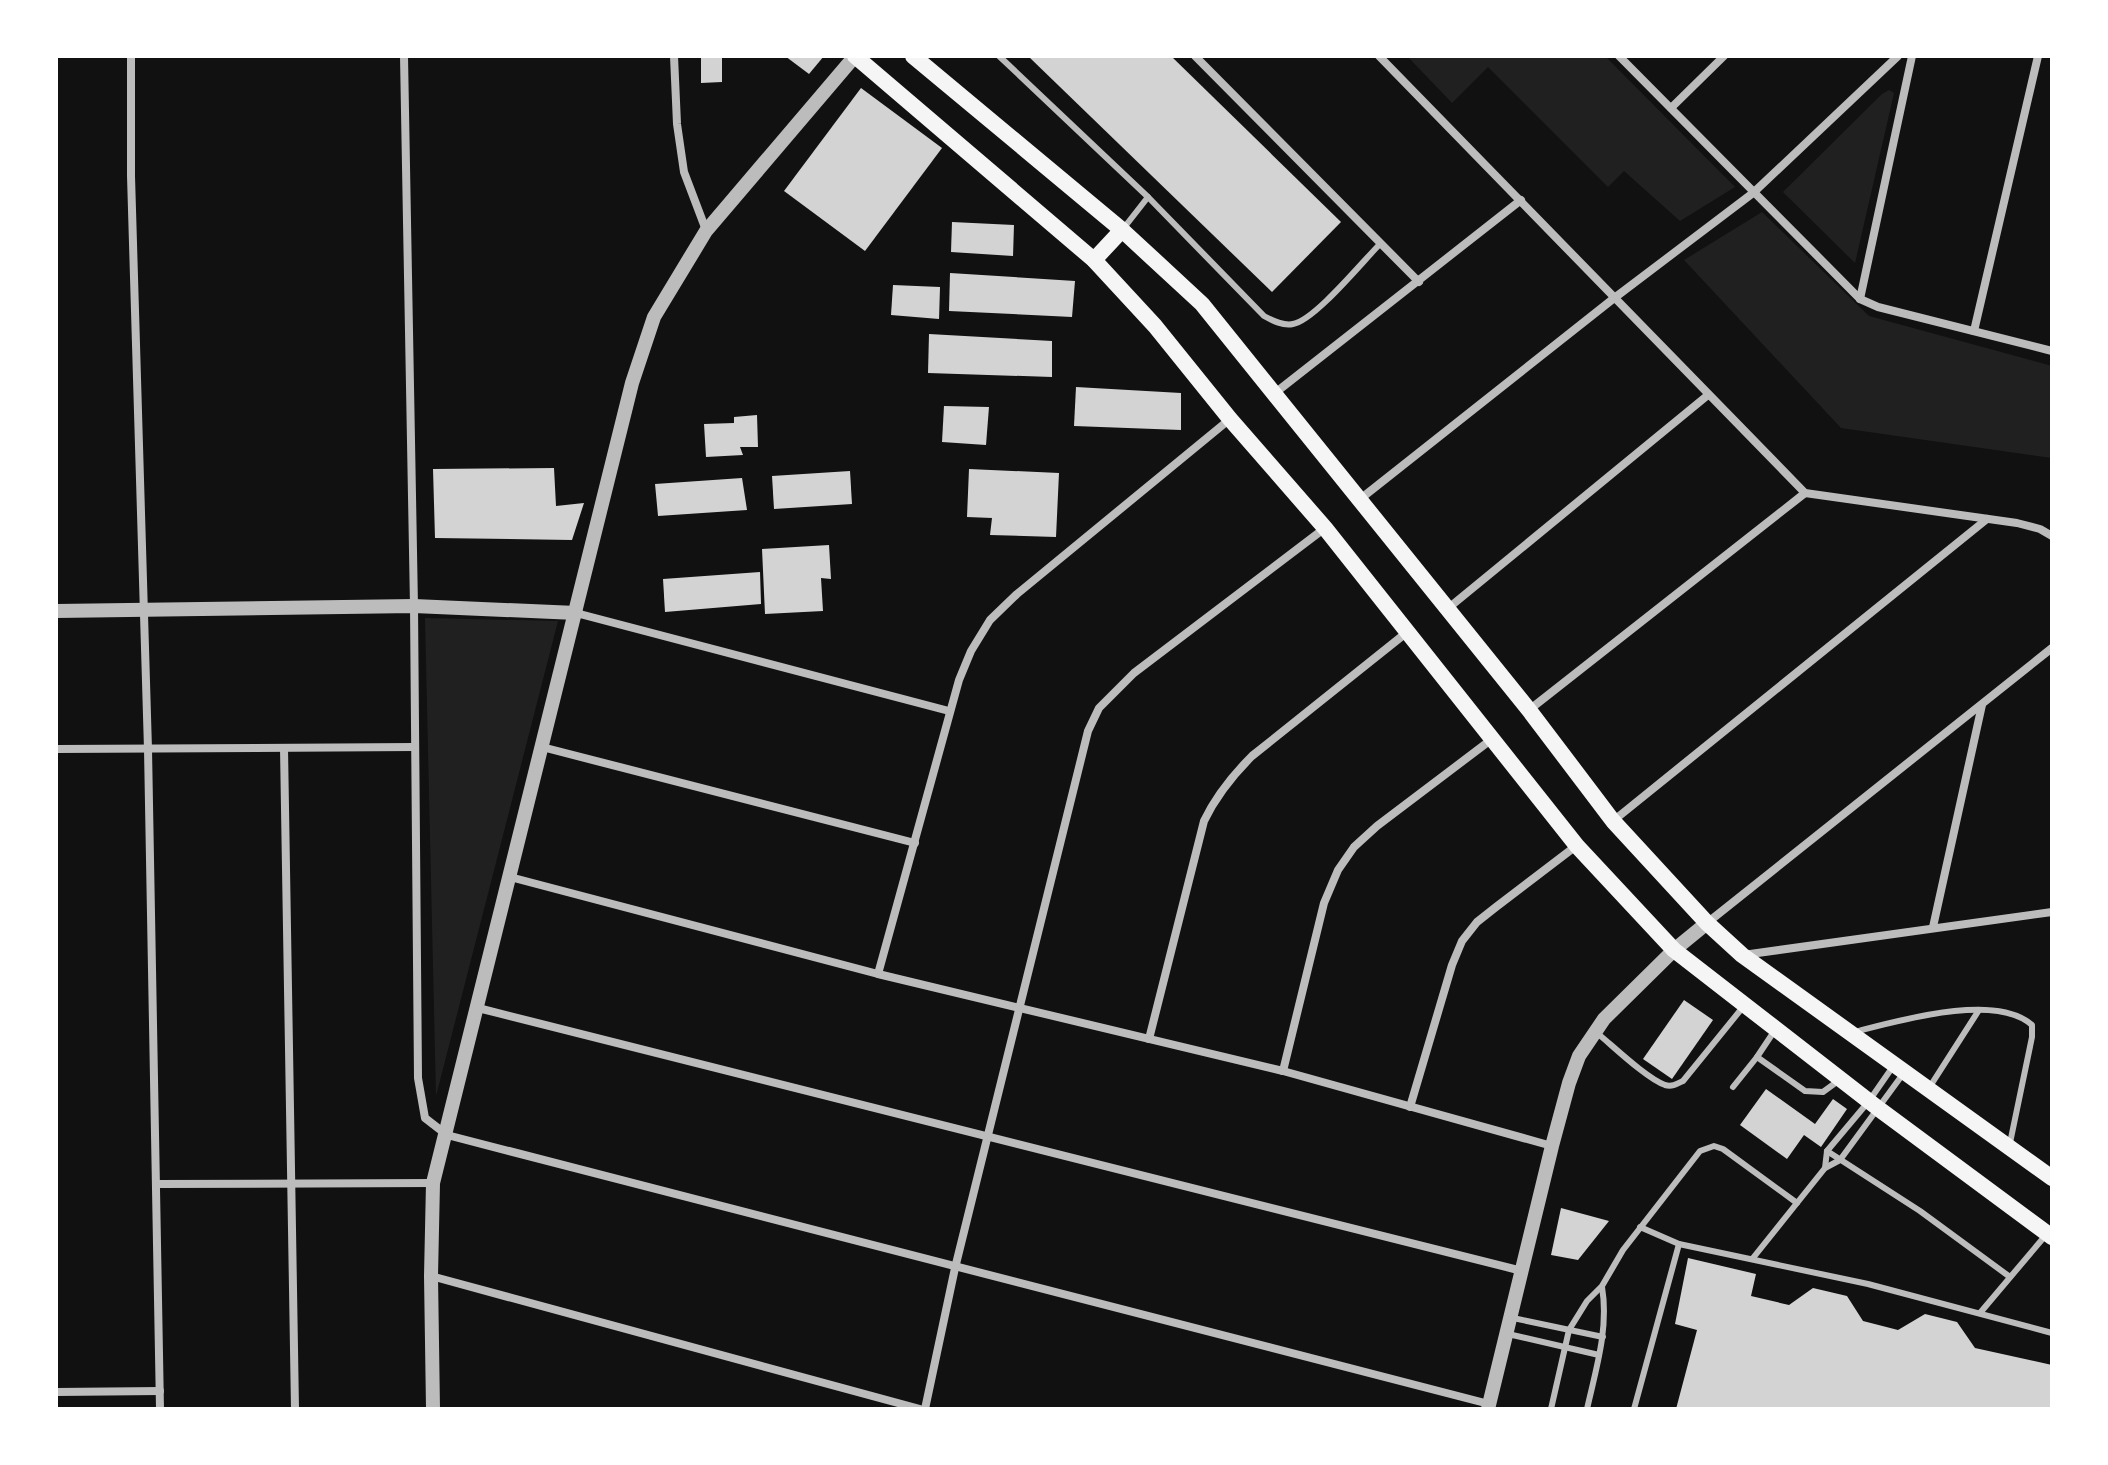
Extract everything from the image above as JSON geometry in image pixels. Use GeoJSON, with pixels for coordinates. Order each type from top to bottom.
{"type":"FeatureCollection","features":[{"type":"Feature","properties":{"kind":"main road"},"geometry":{"type":"LineString","coordinates":[[855,56],[1094,260],[1155,326],[1230,419],[1325,528],[1577,846],[1674,950],[1874,1105],[2050,1235]]}},
{"type":"Feature","properties":{"kind":"main road"},"geometry":{"type":"LineString","coordinates":[[913,56],[1122,230],[1202,304],[1529,710],[1613,821],[1707,923],[1742,955],[2052,1178]]}},
{"type":"Feature","properties":{"kind":"main road"},"geometry":{"type":"LineString","coordinates":[[1094,260],[1122,230]]}},
{"type":"Feature","properties":{"kind":"street"},"geometry":{"type":"LineString","coordinates":[[131,56],[131,176],[148,749],[160,1409]]}},
{"type":"Feature","properties":{"kind":"street"},"geometry":{"type":"LineString","coordinates":[[404,56],[414,606],[418,1078],[425,1118],[447,1135],[1489,1407],[1569,1083],[1594,1030],[1674,950],[2052,648]]}},
{"type":"Feature","properties":{"kind":"street"},"geometry":{"type":"LineString","coordinates":[[674,56],[677,124],[684,172],[706,231]]}},
{"type":"Feature","properties":{"kind":"street"},"geometry":{"type":"LineString","coordinates":[[433,1409],[433,1183],[632,383],[654,317],[706,231],[855,56]]}},
{"type":"Feature","properties":{"kind":"street"},"geometry":{"type":"LineString","coordinates":[[1195,56],[1419,282]]}},
{"type":"Feature","properties":{"kind":"street"},"geometry":{"type":"LineString","coordinates":[[1379,56],[1805,493],[2029,526],[2052,536]]}},
{"type":"Feature","properties":{"kind":"street"},"geometry":{"type":"LineString","coordinates":[[1619,56],[1860,299],[1878,307],[2052,351]]}},
{"type":"Feature","properties":{"kind":"street"},"geometry":{"type":"LineString","coordinates":[[1671,108],[1724,56]]}},
{"type":"Feature","properties":{"kind":"street"},"geometry":{"type":"LineString","coordinates":[[1359,501],[1613,299],[1753,193],[1898,56]]}},
{"type":"Feature","properties":{"kind":"street"},"geometry":{"type":"LineString","coordinates":[[1860,299],[1912,56]]}},
{"type":"Feature","properties":{"kind":"street"},"geometry":{"type":"LineString","coordinates":[[1974,331],[2038,56]]}},
{"type":"Feature","properties":{"kind":"street"},"geometry":{"type":"LineString","coordinates":[[1275,393],[1521,200]]}},
{"type":"Feature","properties":{"kind":"street"},"geometry":{"type":"LineString","coordinates":[[1446,610],[1708,395]]}},
{"type":"Feature","properties":{"kind":"street"},"geometry":{"type":"LineString","coordinates":[[878,974],[949,711],[971,651],[990,620],[1017,594],[1230,419]]}},
{"type":"Feature","properties":{"kind":"street"},"geometry":{"type":"LineString","coordinates":[[1529,710],[1805,493]]}},
{"type":"Feature","properties":{"kind":"street"},"geometry":{"type":"LineString","coordinates":[[1613,821],[1987,519]]}},
{"type":"Feature","properties":{"kind":"street"},"geometry":{"type":"LineString","coordinates":[[431,1276],[923,1409],[987,1135],[1088,731],[1099,708],[1134,673],[1325,528]]}},
{"type":"Feature","properties":{"kind":"street"},"geometry":{"type":"LineString","coordinates":[[56,611],[414,606],[576,613],[949,711]]}},
{"type":"Feature","properties":{"kind":"street"},"geometry":{"type":"LineString","coordinates":[[1149,1039],[1204,821],[1214,800],[1252,756],[1406,633]]}},
{"type":"Feature","properties":{"kind":"street"},"geometry":{"type":"LineString","coordinates":[[1933,927],[1982,704]]}},
{"type":"Feature","properties":{"kind":"street"},"geometry":{"type":"LineString","coordinates":[[1283,1071],[1324,903],[1338,870],[1354,847],[1377,826],[1492,739]]}},
{"type":"Feature","properties":{"kind":"street"},"geometry":{"type":"LineString","coordinates":[[56,749],[415,747]]}},
{"type":"Feature","properties":{"kind":"street"},"geometry":{"type":"LineString","coordinates":[[542,747],[915,843]]}},
{"type":"Feature","properties":{"kind":"street"},"geometry":{"type":"LineString","coordinates":[[284,748],[295,1409]]}},
{"type":"Feature","properties":{"kind":"street"},"geometry":{"type":"LineString","coordinates":[[1410,1107],[1462,941],[1477,922],[1577,846]]}},
{"type":"Feature","properties":{"kind":"street"},"geometry":{"type":"LineString","coordinates":[[510,877],[878,974],[1283,1071],[1552,1146]]}},
{"type":"Feature","properties":{"kind":"street"},"geometry":{"type":"LineString","coordinates":[[1742,955],[2052,912]]}},
{"type":"Feature","properties":{"kind":"street"},"geometry":{"type":"LineString","coordinates":[[478,1008],[1522,1271]]}},
{"type":"Feature","properties":{"kind":"street"},"geometry":{"type":"LineString","coordinates":[[157,1184],[433,1183]]}},
{"type":"Feature","properties":{"kind":"street"},"geometry":{"type":"LineString","coordinates":[[56,1392],[160,1391]]}},
{"type":"Feature","properties":{"kind":"lane"},"geometry":{"type":"LineString","coordinates":[[999,56],[1148,197],[1264,316],[1277,323],[1291,325],[1308,319],[1380,244]]}},
{"type":"Feature","properties":{"kind":"lane"},"geometry":{"type":"LineString","coordinates":[[1122,230],[1148,197]]}},
{"type":"Feature","properties":{"kind":"lane"},"geometry":{"type":"LineString","coordinates":[[1594,1030],[1653,1078],[1674,1085],[1683,1081],[1744,1005]]}},
{"type":"Feature","properties":{"kind":"lane"},"geometry":{"type":"LineString","coordinates":[[1850,1033],[1921,1016],[1979,1010],[2021,1016],[2032,1025],[2029,1055],[2009,1147]]}},
{"type":"Feature","properties":{"kind":"lane"},"geometry":{"type":"LineString","coordinates":[[1928,1090],[1979,1010]]}},
{"type":"Feature","properties":{"kind":"lane"},"geometry":{"type":"LineString","coordinates":[[1733,1087],[1776,1029]]}},
{"type":"Feature","properties":{"kind":"lane"},"geometry":{"type":"LineString","coordinates":[[1757,1057],[1805,1091],[1815,1094],[1841,1079]]}},
{"type":"Feature","properties":{"kind":"lane"},"geometry":{"type":"LineString","coordinates":[[1753,1258],[1825,1168],[1840,1160],[1899,1069]]}},
{"type":"Feature","properties":{"kind":"lane"},"geometry":{"type":"LineString","coordinates":[[1825,1168],[1827,1151],[1874,1105],[1899,1069]]}},
{"type":"Feature","properties":{"kind":"lane"},"geometry":{"type":"LineString","coordinates":[[1551,1409],[1569,1330],[1640,1227],[1700,1151],[1707,1147],[1723,1149],[1797,1203]]}},
{"type":"Feature","properties":{"kind":"lane"},"geometry":{"type":"LineString","coordinates":[[1827,1151],[1920,1211],[2010,1277]]}},
{"type":"Feature","properties":{"kind":"lane"},"geometry":{"type":"LineString","coordinates":[[1640,1227],[1679,1244],[1868,1284],[2052,1333]]}},
{"type":"Feature","properties":{"kind":"lane"},"geometry":{"type":"LineString","coordinates":[[1980,1313],[2050,1235]]}},
{"type":"Feature","properties":{"kind":"lane"},"geometry":{"type":"LineString","coordinates":[[1634,1409],[1679,1244]]}},
{"type":"Feature","properties":{"kind":"lane"},"geometry":{"type":"LineString","coordinates":[[1587,1409],[1603,1337],[1605,1304],[1602,1286]]}},
{"type":"Feature","properties":{"kind":"lane"},"geometry":{"type":"LineString","coordinates":[[1512,1318],[1603,1337]]}},
{"type":"Feature","properties":{"kind":"lane"},"geometry":{"type":"LineString","coordinates":[[1508,1334],[1599,1355]]}},
{"type":"Feature","properties":{"kind":"shaded area"},"geometry":{"type":"Polygon","coordinates":[[[1407,56],[1605,56],[1735,187],[1680,221],[1624,171],[1608,187],[1488,67],[1452,103],[1407,56]]]}},
{"type":"Feature","properties":{"kind":"shaded area"},"geometry":{"type":"Polygon","coordinates":[[[1889,90],[1894,93],[1855,263],[1783,192],[1889,90]]]}},
{"type":"Feature","properties":{"kind":"shaded area"},"geometry":{"type":"Polygon","coordinates":[[[1762,212],[1869,316],[2052,366],[2052,458],[1841,428],[1684,260],[1762,212]]]}},
{"type":"Feature","properties":{"kind":"shaded area"},"geometry":{"type":"Polygon","coordinates":[[[425,618],[558,621],[436,1096],[425,618]]]}},
{"type":"Feature","properties":{"kind":"building"},"geometry":{"type":"Polygon","coordinates":[[[701,56],[722,56],[722,82],[701,83],[701,56]]]}},
{"type":"Feature","properties":{"kind":"building"},"geometry":{"type":"Polygon","coordinates":[[[785,56],[824,56],[809,74],[785,56]]]}},
{"type":"Feature","properties":{"kind":"building"},"geometry":{"type":"Polygon","coordinates":[[[1028,56],[1171,56],[1341,222],[1272,292],[1028,56]]]}},
{"type":"Feature","properties":{"kind":"building"},"geometry":{"type":"Polygon","coordinates":[[[861,88],[942,148],[865,251],[784,191],[861,88]]]}},
{"type":"Feature","properties":{"kind":"building"},"geometry":{"type":"Polygon","coordinates":[[[952,222],[1014,225],[1013,256],[951,252],[952,222]]]}},
{"type":"Feature","properties":{"kind":"building"},"geometry":{"type":"Polygon","coordinates":[[[950,273],[1075,281],[1072,317],[949,311],[950,273]]]}},
{"type":"Feature","properties":{"kind":"building"},"geometry":{"type":"Polygon","coordinates":[[[893,285],[940,287],[939,319],[891,315],[893,285]]]}},
{"type":"Feature","properties":{"kind":"building"},"geometry":{"type":"Polygon","coordinates":[[[929,334],[1052,341],[1052,377],[928,373],[929,334]]]}},
{"type":"Feature","properties":{"kind":"building"},"geometry":{"type":"Polygon","coordinates":[[[1076,387],[1181,393],[1181,430],[1074,426],[1076,387]]]}},
{"type":"Feature","properties":{"kind":"building"},"geometry":{"type":"Polygon","coordinates":[[[944,406],[989,407],[986,445],[942,442],[944,406]]]}},
{"type":"Feature","properties":{"kind":"building"},"geometry":{"type":"Polygon","coordinates":[[[757,415],[758,447],[740,447],[743,455],[706,457],[704,424],[734,423],[734,417],[757,415]]]}},
{"type":"Feature","properties":{"kind":"building"},"geometry":{"type":"Polygon","coordinates":[[[554,468],[556,506],[584,503],[572,540],[435,538],[433,469],[554,468]]]}},
{"type":"Feature","properties":{"kind":"building"},"geometry":{"type":"Polygon","coordinates":[[[969,469],[1059,473],[1056,537],[990,535],[992,518],[967,517],[969,469]]]}},
{"type":"Feature","properties":{"kind":"building"},"geometry":{"type":"Polygon","coordinates":[[[850,471],[852,504],[774,509],[772,476],[850,471]]]}},
{"type":"Feature","properties":{"kind":"building"},"geometry":{"type":"Polygon","coordinates":[[[742,478],[747,510],[658,516],[655,484],[742,478]]]}},
{"type":"Feature","properties":{"kind":"building"},"geometry":{"type":"Polygon","coordinates":[[[829,545],[831,579],[821,578],[823,611],[765,614],[762,549],[829,545]]]}},
{"type":"Feature","properties":{"kind":"building"},"geometry":{"type":"Polygon","coordinates":[[[760,572],[761,604],[665,612],[663,579],[760,572]]]}},
{"type":"Feature","properties":{"kind":"building"},"geometry":{"type":"Polygon","coordinates":[[[1684,1000],[1713,1020],[1672,1079],[1643,1059],[1684,1000]]]}},
{"type":"Feature","properties":{"kind":"building"},"geometry":{"type":"Polygon","coordinates":[[[1766,1089],[1815,1124],[1833,1099],[1847,1109],[1821,1147],[1804,1135],[1787,1159],[1740,1125],[1766,1089]]]}},
{"type":"Feature","properties":{"kind":"building"},"geometry":{"type":"Polygon","coordinates":[[[1561,1208],[1609,1221],[1578,1260],[1551,1255],[1561,1208]]]}},
{"type":"Feature","properties":{"kind":"building"},"geometry":{"type":"Polygon","coordinates":[[[1688,1258],[1756,1274],[1751,1296],[1789,1305],[1813,1288],[1847,1296],[1863,1321],[1898,1330],[1925,1314],[1957,1322],[1975,1348],[2052,1365],[2052,1409],[1676,1409],[1697,1330],[1675,1324],[1688,1258]]]}}]}
